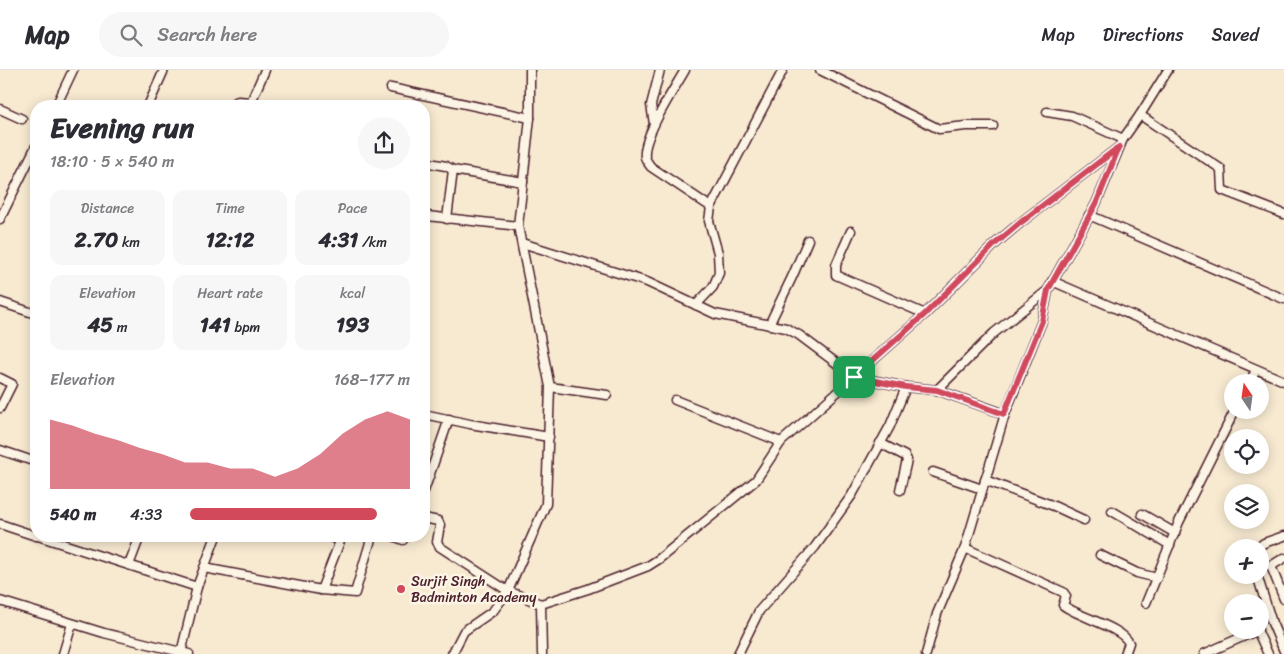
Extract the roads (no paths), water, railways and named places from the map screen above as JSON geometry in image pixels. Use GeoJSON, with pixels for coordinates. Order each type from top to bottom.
{"type":"FeatureCollection","features":[{"type":"Feature","properties":{"kind":"street"},"geometry":{"type":"LineString","coordinates":[[59,100],[73,70]]}},
{"type":"Feature","properties":{"kind":"street"},"geometry":{"type":"LineString","coordinates":[[151,100],[164,70]]}},
{"type":"Feature","properties":{"kind":"street"},"geometry":{"type":"LineString","coordinates":[[252,100],[265,70]]}},
{"type":"Feature","properties":{"kind":"street"},"geometry":{"type":"LineString","coordinates":[[654,124],[651,105],[660,70]]}},
{"type":"Feature","properties":{"kind":"street"},"geometry":{"type":"LineString","coordinates":[[685,70],[654,124],[645,150],[646,159],[651,167],[711,207]]}},
{"type":"Feature","properties":{"kind":"street"},"geometry":{"type":"LineString","coordinates":[[696,305],[713,287],[719,273],[718,253],[709,221],[711,207],[783,70]]}},
{"type":"Feature","properties":{"kind":"street"},"geometry":{"type":"LineString","coordinates":[[820,70],[938,129],[993,126]]}},
{"type":"Feature","properties":{"kind":"street"},"geometry":{"type":"LineString","coordinates":[[926,654],[937,614],[965,548],[1004,414],[1042,321],[1048,290],[1089,216],[1119,147],[1168,70]]}},
{"type":"Feature","properties":{"kind":"street"},"geometry":{"type":"LineString","coordinates":[[452,654],[464,631],[493,611],[508,591],[546,504],[550,387],[518,226],[530,118],[528,71]]}},
{"type":"Feature","properties":{"kind":"street"},"geometry":{"type":"LineString","coordinates":[[391,88],[530,118]]}},
{"type":"Feature","properties":{"kind":"street"},"geometry":{"type":"LineString","coordinates":[[0,109],[22,119]]}},
{"type":"Feature","properties":{"kind":"street"},"geometry":{"type":"LineString","coordinates":[[1047,112],[1072,116],[1124,139]]}},
{"type":"Feature","properties":{"kind":"street"},"geometry":{"type":"LineString","coordinates":[[1140,115],[1221,169],[1222,190],[1284,214]]}},
{"type":"Feature","properties":{"kind":"street"},"geometry":{"type":"LineString","coordinates":[[430,519],[438,521],[440,525],[437,542],[440,547],[508,591],[540,604],[588,589],[648,566],[659,560],[756,480],[781,442],[925,314],[995,244],[1119,147]]}},
{"type":"Feature","properties":{"kind":"street"},"geometry":{"type":"LineString","coordinates":[[0,219],[30,158]]}},
{"type":"Feature","properties":{"kind":"street"},"geometry":{"type":"LineString","coordinates":[[430,163],[446,166],[453,170],[523,182]]}},
{"type":"Feature","properties":{"kind":"street"},"geometry":{"type":"LineString","coordinates":[[448,218],[453,170]]}},
{"type":"Feature","properties":{"kind":"street"},"geometry":{"type":"LineString","coordinates":[[0,197],[9,201]]}},
{"type":"Feature","properties":{"kind":"street"},"geometry":{"type":"LineString","coordinates":[[430,216],[518,226]]}},
{"type":"Feature","properties":{"kind":"street"},"geometry":{"type":"LineString","coordinates":[[1089,216],[1284,299]]}},
{"type":"Feature","properties":{"kind":"street"},"geometry":{"type":"LineString","coordinates":[[851,231],[836,265],[836,275],[925,314]]}},
{"type":"Feature","properties":{"kind":"street"},"geometry":{"type":"LineString","coordinates":[[769,325],[808,240]]}},
{"type":"Feature","properties":{"kind":"street"},"geometry":{"type":"LineString","coordinates":[[522,243],[647,282],[715,314],[786,328],[799,335],[854,377],[906,387],[937,390],[1004,414]]}},
{"type":"Feature","properties":{"kind":"street"},"geometry":{"type":"LineString","coordinates":[[1052,281],[1284,381]]}},
{"type":"Feature","properties":{"kind":"street"},"geometry":{"type":"LineString","coordinates":[[937,390],[994,334],[1048,290]]}},
{"type":"Feature","properties":{"kind":"street"},"geometry":{"type":"LineString","coordinates":[[0,302],[30,312]]}},
{"type":"Feature","properties":{"kind":"street"},"geometry":{"type":"LineString","coordinates":[[1254,374],[1256,370]]}},
{"type":"Feature","properties":{"kind":"street"},"geometry":{"type":"LineString","coordinates":[[0,378],[12,384],[0,408]]}},
{"type":"Feature","properties":{"kind":"street"},"geometry":{"type":"LineString","coordinates":[[550,387],[607,395]]}},
{"type":"Feature","properties":{"kind":"street"},"geometry":{"type":"LineString","coordinates":[[738,654],[759,611],[815,547],[852,495],[890,426],[906,387]]}},
{"type":"Feature","properties":{"kind":"street"},"geometry":{"type":"LineString","coordinates":[[675,400],[781,442]]}},
{"type":"Feature","properties":{"kind":"street"},"geometry":{"type":"LineString","coordinates":[[430,415],[549,437]]}},
{"type":"Feature","properties":{"kind":"street"},"geometry":{"type":"LineString","coordinates":[[430,474],[449,419]]}},
{"type":"Feature","properties":{"kind":"street"},"geometry":{"type":"LineString","coordinates":[[1146,603],[1175,533],[1230,419]]}},
{"type":"Feature","properties":{"kind":"street"},"geometry":{"type":"LineString","coordinates":[[880,443],[906,456],[907,460],[900,490]]}},
{"type":"Feature","properties":{"kind":"street"},"geometry":{"type":"LineString","coordinates":[[0,450],[30,460]]}},
{"type":"Feature","properties":{"kind":"street"},"geometry":{"type":"LineString","coordinates":[[933,472],[982,489]]}},
{"type":"Feature","properties":{"kind":"street"},"geometry":{"type":"LineString","coordinates":[[985,480],[1054,506],[1084,520]]}},
{"type":"Feature","properties":{"kind":"street"},"geometry":{"type":"LineString","coordinates":[[1112,511],[1170,544]]}},
{"type":"Feature","properties":{"kind":"street"},"geometry":{"type":"LineString","coordinates":[[1142,514],[1175,533]]}},
{"type":"Feature","properties":{"kind":"street"},"geometry":{"type":"LineString","coordinates":[[0,524],[30,534]]}},
{"type":"Feature","properties":{"kind":"street"},"geometry":{"type":"LineString","coordinates":[[1269,541],[1284,536]]}},
{"type":"Feature","properties":{"kind":"street"},"geometry":{"type":"LineString","coordinates":[[56,542],[197,587]]}},
{"type":"Feature","properties":{"kind":"street"},"geometry":{"type":"LineString","coordinates":[[129,565],[138,542]]}},
{"type":"Feature","properties":{"kind":"street"},"geometry":{"type":"LineString","coordinates":[[0,601],[72,624],[185,653],[197,587],[214,542]]}},
{"type":"Feature","properties":{"kind":"street"},"geometry":{"type":"LineString","coordinates":[[321,590],[339,542]]}},
{"type":"Feature","properties":{"kind":"street"},"geometry":{"type":"LineString","coordinates":[[204,568],[321,590],[355,593],[370,542]]}},
{"type":"Feature","properties":{"kind":"street"},"geometry":{"type":"LineString","coordinates":[[965,548],[1063,592],[1066,596],[1063,605],[1069,610],[1100,623],[1127,638],[1129,643],[1125,654]]}},
{"type":"Feature","properties":{"kind":"street"},"geometry":{"type":"LineString","coordinates":[[1100,555],[1137,573],[1157,578]]}},
{"type":"Feature","properties":{"kind":"street"},"geometry":{"type":"LineString","coordinates":[[1284,558],[1271,566],[1284,599]]}},
{"type":"Feature","properties":{"kind":"street"},"geometry":{"type":"LineString","coordinates":[[1260,584],[1272,623],[1280,633],[1284,651]]}},
{"type":"Feature","properties":{"kind":"street"},"geometry":{"type":"LineString","coordinates":[[540,604],[542,654]]}},
{"type":"Feature","properties":{"kind":"street"},"geometry":{"type":"LineString","coordinates":[[63,654],[72,624]]}},
{"type":"Feature","properties":{"kind":"street"},"geometry":{"type":"LineString","coordinates":[[1266,650],[1280,633]]}},
{"type":"Feature","properties":{"kind":"street"},"geometry":{"type":"LineString","coordinates":[[1204,654],[1238,639]]}},
{"type":"Feature","properties":{"kind":"place","name":"Surjit Singh Badminton Academy"},"geometry":{"type":"Point","coordinates":[401,589]}}]}
